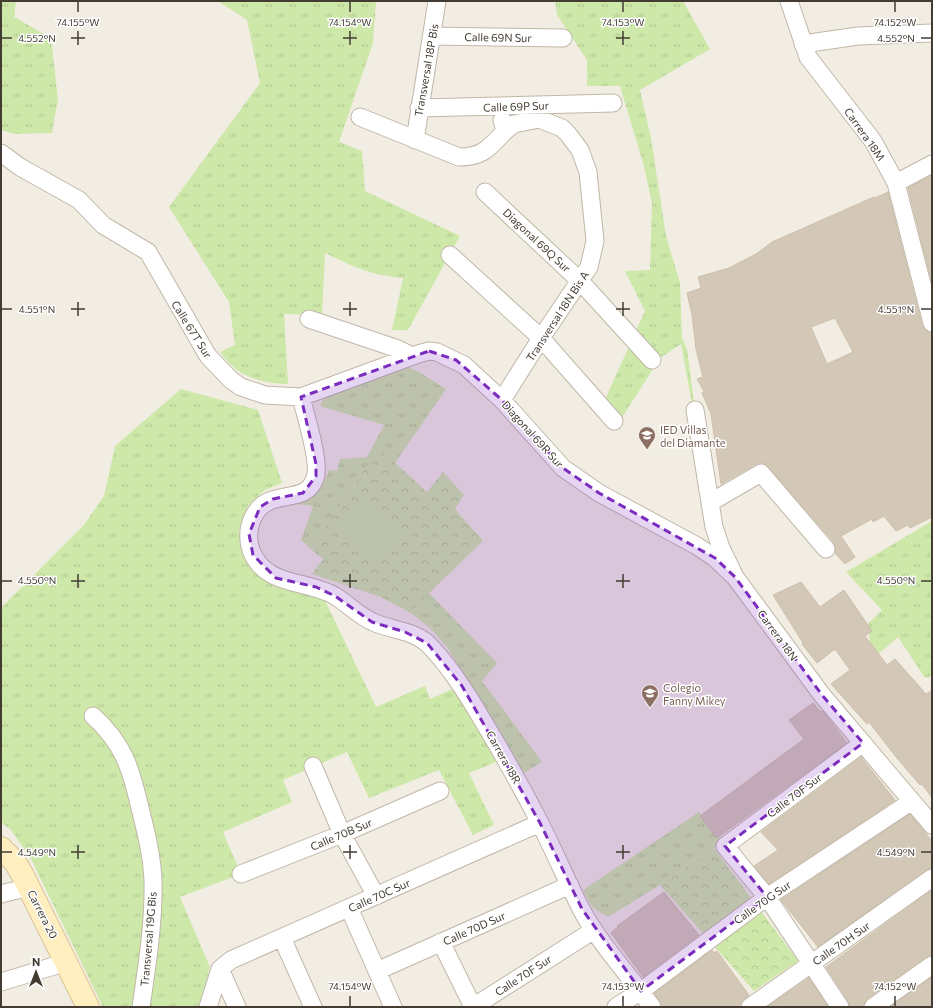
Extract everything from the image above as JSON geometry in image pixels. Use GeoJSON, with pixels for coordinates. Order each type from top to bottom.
{"type":"FeatureCollection","features":[{"type":"Feature","properties":{"kind":"street","name":"Transversal 18P Bis"},"geometry":{"type":"LineString","coordinates":[[415,140],[437,1]]}},
{"type":"Feature","properties":{"kind":"street","name":"Carrera 18M"},"geometry":{"type":"LineString","coordinates":[[789,1],[808,57],[873,141],[896,183],[932,323]]}},
{"type":"Feature","properties":{"kind":"street"},"geometry":{"type":"LineString","coordinates":[[803,44],[858,36],[932,33]]}},
{"type":"Feature","properties":{"kind":"street","name":"Calle 69N Sur"},"geometry":{"type":"LineString","coordinates":[[432,36],[563,38]]}},
{"type":"Feature","properties":{"kind":"street","name":"Calle 69P Sur"},"geometry":{"type":"LineString","coordinates":[[419,108],[613,103]]}},
{"type":"Feature","properties":{"kind":"street"},"geometry":{"type":"LineString","coordinates":[[499,106],[505,132]]}},
{"type":"Feature","properties":{"kind":"street"},"geometry":{"type":"LineString","coordinates":[[360,116],[415,140]]}},
{"type":"Feature","properties":{"kind":"street","name":"Transversal 18N Bis A"},"geometry":{"type":"LineString","coordinates":[[415,140],[449,154],[459,157],[471,157],[488,150],[514,124],[539,119],[562,128],[580,150],[590,184],[595,241],[589,267],[541,338],[502,400]]}},
{"type":"Feature","properties":{"kind":"street","name":"Calle 67T Sur"},"geometry":{"type":"LineString","coordinates":[[1,153],[20,167],[79,200],[103,225],[148,252],[197,340],[217,367],[231,380],[247,389],[265,396],[301,397],[412,356]]}},
{"type":"Feature","properties":{"kind":"street"},"geometry":{"type":"LineString","coordinates":[[896,183],[932,164]]}},
{"type":"Feature","properties":{"kind":"street","name":"Diagonal 69Q Sur"},"geometry":{"type":"LineString","coordinates":[[485,192],[579,280],[652,360]]}},
{"type":"Feature","properties":{"kind":"street"},"geometry":{"type":"LineString","coordinates":[[450,255],[541,338],[614,421]]}},
{"type":"Feature","properties":{"kind":"street"},"geometry":{"type":"LineString","coordinates":[[309,319],[398,349],[412,356]]}},
{"type":"Feature","properties":{"kind":"street","name":"Diagonal 69R Sur"},"geometry":{"type":"LineString","coordinates":[[412,356],[430,351],[446,355],[464,365],[502,400],[563,468],[599,494],[697,546],[715,558],[735,577]]}},
{"type":"Feature","properties":{"kind":"street","name":"Carrera 18R"},"geometry":{"type":"LineString","coordinates":[[301,397],[316,464],[316,476],[313,484],[303,493],[265,502],[256,513],[249,534],[251,548],[257,561],[276,578],[288,582],[316,587],[335,596],[372,622],[405,632],[426,643],[462,686],[500,749],[540,823],[594,930],[652,1007]]}},
{"type":"Feature","properties":{"kind":"street","name":"Carrera 18N"},"geometry":{"type":"LineString","coordinates":[[695,410],[714,527],[721,548],[735,577],[822,695],[932,825]]}},
{"type":"Feature","properties":{"kind":"street"},"geometry":{"type":"LineString","coordinates":[[711,502],[761,473],[826,549]]}},
{"type":"Feature","properties":{"kind":"street","name":"Transversal 19G Bis"},"geometry":{"type":"LineString","coordinates":[[93,716],[104,726],[122,749],[133,776],[148,841],[153,879],[152,919],[141,1007]]}},
{"type":"Feature","properties":{"kind":"street","name":"Calle 70F Sur"},"geometry":{"type":"LineString","coordinates":[[767,897],[725,846],[863,743]]}},
{"type":"Feature","properties":{"kind":"street"},"geometry":{"type":"LineString","coordinates":[[313,766],[342,834],[376,896]]}},
{"type":"Feature","properties":{"kind":"street","name":"Calle 70B Sur"},"geometry":{"type":"LineString","coordinates":[[241,874],[342,834],[440,791]]}},
{"type":"Feature","properties":{"kind":"street","name":"Calle 70G Sur"},"geometry":{"type":"LineString","coordinates":[[616,1007],[767,897],[912,801]]}},
{"type":"Feature","properties":{"kind":"street","name":"Calle 70C Sur"},"geometry":{"type":"LineString","coordinates":[[220,969],[231,960],[540,823]]}},
{"type":"Feature","properties":{"kind":"street","name":"Carrera 20"},"geometry":{"type":"LineString","coordinates":[[1,848],[15,862],[67,962],[88,1007]]}},
{"type":"Feature","properties":{"kind":"street","name":"Calle 70H Sur"},"geometry":{"type":"LineString","coordinates":[[750,1007],[932,878]]}},
{"type":"Feature","properties":{"kind":"street","name":"Calle 70D Sur"},"geometry":{"type":"LineString","coordinates":[[378,971],[570,885]]}},
{"type":"Feature","properties":{"kind":"street"},"geometry":{"type":"LineString","coordinates":[[1,894],[29,888]]}},
{"type":"Feature","properties":{"kind":"street"},"geometry":{"type":"LineString","coordinates":[[767,897],[840,1007]]}},
{"type":"Feature","properties":{"kind":"street"},"geometry":{"type":"LineString","coordinates":[[349,908],[394,1007]]}},
{"type":"Feature","properties":{"kind":"street","name":"Calle 70F Sur"},"geometry":{"type":"LineString","coordinates":[[473,1007],[594,930]]}},
{"type":"Feature","properties":{"kind":"street"},"geometry":{"type":"LineString","coordinates":[[282,938],[313,1007]]}},
{"type":"Feature","properties":{"kind":"street"},"geometry":{"type":"LineString","coordinates":[[442,942],[473,1007]]}},
{"type":"Feature","properties":{"kind":"street"},"geometry":{"type":"LineString","coordinates":[[1,982],[67,962]]}},
{"type":"Feature","properties":{"kind":"street"},"geometry":{"type":"LineString","coordinates":[[872,1007],[932,965]]}},
{"type":"Feature","properties":{"kind":"street"},"geometry":{"type":"LineString","coordinates":[[208,1007],[220,969]]}},
{"type":"Feature","properties":{"kind":"street"},"geometry":{"type":"LineString","coordinates":[[220,969],[237,1007]]}},
{"type":"Feature","properties":{"kind":"highlighted area"},"geometry":{"type":"Polygon","coordinates":[[[429,351],[456,360],[502,400],[563,468],[599,493],[715,558],[735,577],[822,695],[863,743],[725,846],[767,897],[641,991],[582,909],[540,823],[462,686],[427,643],[405,632],[372,622],[335,596],[316,587],[276,578],[253,555],[249,534],[260,507],[273,499],[303,493],[316,476],[316,464],[301,397],[429,351]]]}},
{"type":"Feature","properties":{"kind":"green space"},"geometry":{"type":"Polygon","coordinates":[[[1,1],[16,1],[14,17],[51,38],[58,99],[52,133],[15,134],[1,130],[1,1]]]}},
{"type":"Feature","properties":{"kind":"green space"},"geometry":{"type":"Polygon","coordinates":[[[218,1],[376,1],[373,43],[339,142],[362,151],[365,191],[460,236],[408,330],[392,330],[403,278],[391,277],[362,270],[325,253],[322,315],[284,314],[288,384],[254,379],[234,367],[220,352],[235,345],[229,302],[169,207],[260,83],[247,20],[218,1]]]}},
{"type":"Feature","properties":{"kind":"green space"},"geometry":{"type":"Polygon","coordinates":[[[555,1],[683,1],[710,49],[640,90],[651,138],[666,236],[680,283],[682,338],[687,349],[695,410],[693,409],[681,344],[660,358],[614,430],[598,415],[645,311],[625,271],[650,270],[652,204],[644,166],[620,86],[587,86],[587,60],[557,15],[555,1]]]}},
{"type":"Feature","properties":{"kind":"green space"},"geometry":{"type":"Polygon","coordinates":[[[398,363],[417,371],[446,389],[395,463],[379,449],[311,549],[301,540],[313,506],[294,504],[307,499],[316,493],[323,484],[329,470],[337,471],[340,459],[367,457],[384,425],[320,406],[324,397],[398,363]]]}},
{"type":"Feature","properties":{"kind":"green space"},"geometry":{"type":"Polygon","coordinates":[[[181,389],[258,410],[282,483],[265,490],[248,505],[239,531],[242,553],[255,570],[322,594],[376,707],[425,686],[430,699],[455,688],[496,762],[469,773],[494,825],[473,835],[439,770],[369,798],[347,752],[283,780],[292,802],[223,832],[241,874],[180,897],[210,967],[205,985],[202,1007],[103,1007],[31,859],[11,830],[1,822],[1,608],[84,525],[104,496],[115,446],[181,389]]]}},
{"type":"Feature","properties":{"kind":"green space"},"geometry":{"type":"Polygon","coordinates":[[[379,448],[427,492],[443,472],[464,495],[455,509],[483,541],[429,593],[411,613],[381,597],[312,574],[323,559],[311,549],[379,448]]]}},
{"type":"Feature","properties":{"kind":"green space"},"geometry":{"type":"Polygon","coordinates":[[[364,495],[404,538],[376,564],[336,522],[364,495]]]}},
{"type":"Feature","properties":{"kind":"green space"},"geometry":{"type":"Polygon","coordinates":[[[932,521],[932,676],[925,678],[898,637],[870,661],[863,649],[870,639],[866,626],[882,610],[846,572],[932,521]]]}},
{"type":"Feature","properties":{"kind":"green space"},"geometry":{"type":"Polygon","coordinates":[[[429,593],[497,663],[482,681],[542,762],[524,773],[447,647],[431,629],[411,613],[429,593]]]}},
{"type":"Feature","properties":{"kind":"green space"},"geometry":{"type":"Polygon","coordinates":[[[699,812],[725,846],[714,848],[660,885],[608,917],[592,907],[583,890],[699,812]]]}},
{"type":"Feature","properties":{"kind":"green space"},"geometry":{"type":"Polygon","coordinates":[[[714,848],[798,961],[754,991],[660,885],[714,848]]]}},
{"type":"Feature","properties":{"kind":"building"},"geometry":{"type":"Polygon","coordinates":[[[932,175],[932,283],[908,188],[932,175]]]}},
{"type":"Feature","properties":{"kind":"building"},"geometry":{"type":"Polygon","coordinates":[[[888,192],[922,325],[925,330],[932,333],[932,517],[910,528],[908,525],[896,531],[884,516],[873,522],[872,519],[841,536],[855,557],[845,564],[835,553],[834,542],[765,464],[756,464],[721,484],[711,414],[702,393],[704,391],[697,379],[703,377],[696,349],[692,315],[687,293],[701,288],[698,277],[729,268],[756,254],[772,242],[874,197],[875,198],[888,192]],[[835,318],[811,327],[827,364],[853,352],[835,318]]]}},
{"type":"Feature","properties":{"kind":"building"},"geometry":{"type":"Polygon","coordinates":[[[801,582],[820,607],[844,590],[872,631],[865,636],[887,665],[895,659],[926,694],[932,690],[932,798],[922,784],[920,785],[896,757],[869,722],[867,724],[831,684],[850,670],[835,649],[817,663],[802,644],[803,643],[773,595],[801,582]]]}},
{"type":"Feature","properties":{"kind":"building"},"geometry":{"type":"Polygon","coordinates":[[[813,703],[821,712],[823,711],[847,743],[717,838],[700,816],[804,739],[789,720],[813,703]]]}},
{"type":"Feature","properties":{"kind":"building"},"geometry":{"type":"Polygon","coordinates":[[[861,757],[895,800],[769,884],[754,866],[778,850],[761,832],[861,757]]]}},
{"type":"Feature","properties":{"kind":"building"},"geometry":{"type":"Polygon","coordinates":[[[910,814],[932,841],[932,868],[926,870],[818,947],[781,900],[910,814]]]}},
{"type":"Feature","properties":{"kind":"building"},"geometry":{"type":"Polygon","coordinates":[[[932,890],[932,955],[926,957],[867,999],[863,1007],[850,1007],[848,1001],[826,967],[932,890]]]}},
{"type":"Feature","properties":{"kind":"building"},"geometry":{"type":"Polygon","coordinates":[[[664,892],[699,935],[643,977],[611,933],[618,927],[617,926],[664,892]]]}},
{"type":"Feature","properties":{"kind":"building"},"geometry":{"type":"Polygon","coordinates":[[[712,950],[714,953],[717,951],[749,995],[741,1002],[740,1007],[662,1007],[654,993],[712,950]]]}},
{"type":"Feature","properties":{"kind":"building"},"geometry":{"type":"Polygon","coordinates":[[[932,977],[932,1007],[890,1007],[932,977]]]}},
{"type":"Feature","properties":{"kind":"building"},"geometry":{"type":"Polygon","coordinates":[[[809,978],[828,1007],[767,1007],[809,978]]]}},
{"type":"Feature","properties":{"kind":"place","name":"IED Villas del Diamante"},"geometry":{"type":"Point","coordinates":[647,450]}},
{"type":"Feature","properties":{"kind":"place","name":"Colegio Fanny Mikey"},"geometry":{"type":"Point","coordinates":[650,708]}}]}
